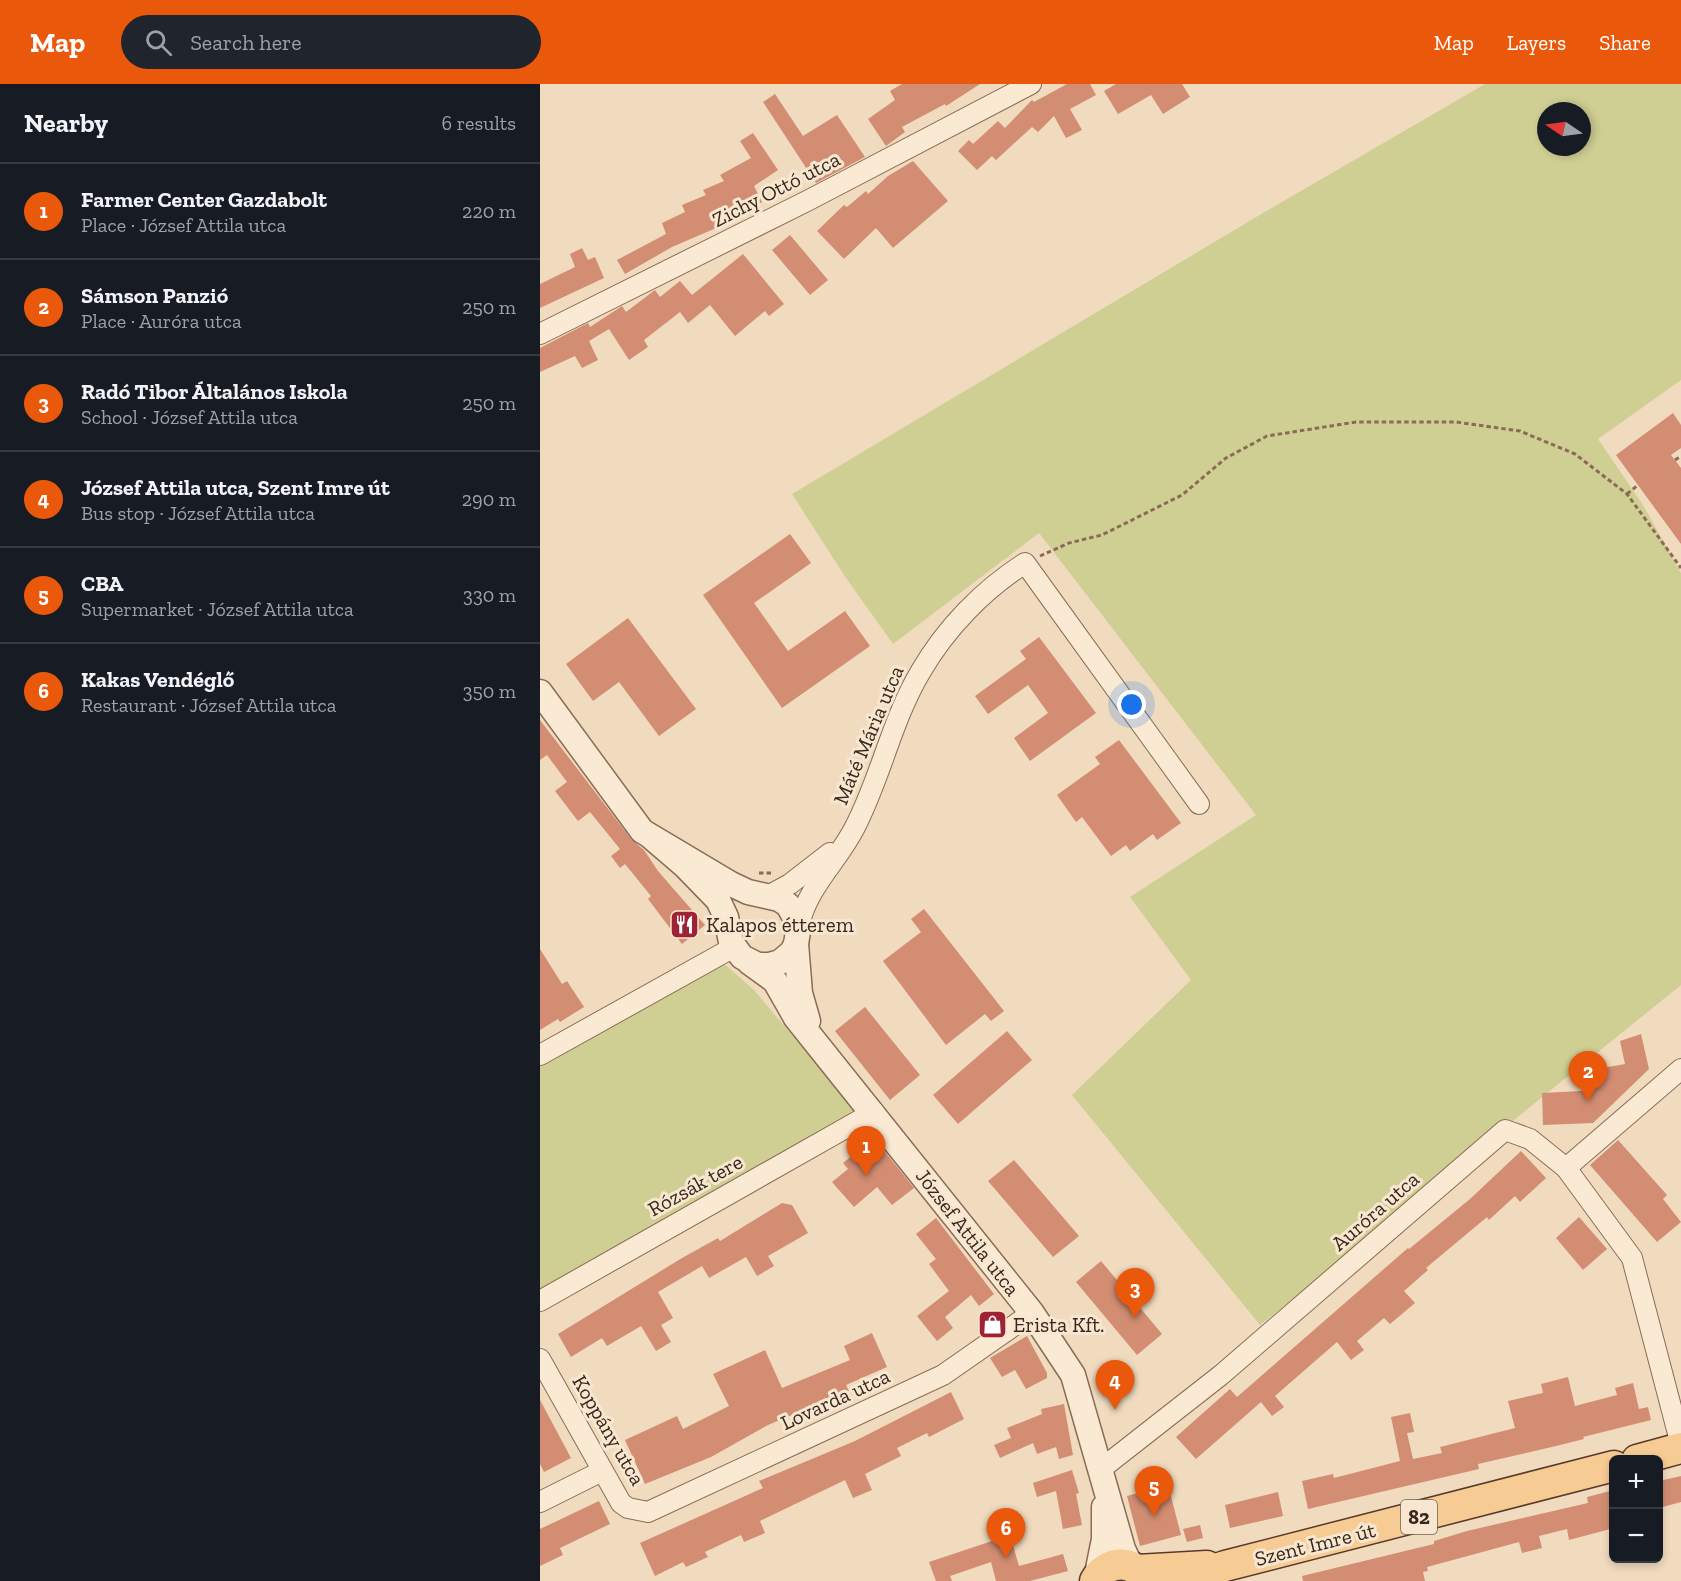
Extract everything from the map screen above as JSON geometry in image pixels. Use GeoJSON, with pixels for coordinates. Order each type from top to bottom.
{"type":"FeatureCollection","features":[{"type":"Feature","properties":{"kind":"main road"},"geometry":{"type":"LineString","coordinates":[[1654,1455],[1681,1447]]}},
{"type":"Feature","properties":{"kind":"main road","name":"Szent Imre út"},"geometry":{"type":"LineString","coordinates":[[1182,1581],[1225,1566],[1609,1467]]}},
{"type":"Feature","properties":{"kind":"main road","name":"82"},"geometry":{"type":"LineString","coordinates":[[1096,1580],[1107,1567],[1115,1564],[1138,1572]]}},
{"type":"Feature","properties":{"kind":"main road","name":"Szent Imre út"},"geometry":{"type":"LineString","coordinates":[[1138,1572],[1225,1566]]}},
{"type":"Feature","properties":{"kind":"street","name":"Zichy Ottó utca"},"geometry":{"type":"LineString","coordinates":[[540,333],[807,201],[1031,84]]}},
{"type":"Feature","properties":{"kind":"street"},"geometry":{"type":"LineString","coordinates":[[1025,563],[1199,804]]}},
{"type":"Feature","properties":{"kind":"street","name":"Máté Mária utca"},"geometry":{"type":"LineString","coordinates":[[798,934],[807,900],[852,833],[879,776],[899,719],[920,671],[963,615],[995,583],[1025,563]]}},
{"type":"Feature","properties":{"kind":"street"},"geometry":{"type":"LineString","coordinates":[[540,692],[642,831],[731,884],[788,905],[798,934],[800,993],[806,1016],[820,1044]]}},
{"type":"Feature","properties":{"kind":"street","name":"Máté Mária utca"},"geometry":{"type":"LineString","coordinates":[[765,896],[801,876],[852,833]]}},
{"type":"Feature","properties":{"kind":"street"},"geometry":{"type":"LineString","coordinates":[[650,836],[709,888],[722,907],[738,947],[775,981],[796,1018],[820,1044]]}},
{"type":"Feature","properties":{"kind":"street"},"geometry":{"type":"LineString","coordinates":[[765,896],[746,901],[739,906],[730,923],[738,947],[769,965],[780,962],[792,952],[798,934]]}},
{"type":"Feature","properties":{"kind":"street"},"geometry":{"type":"LineString","coordinates":[[540,1055],[738,947]]}},
{"type":"Feature","properties":{"kind":"street","name":"József Attila utca"},"geometry":{"type":"LineString","coordinates":[[820,1044],[1032,1313],[1073,1375],[1123,1549],[1138,1572]]}},
{"type":"Feature","properties":{"kind":"street"},"geometry":{"type":"LineString","coordinates":[[1681,1069],[1566,1168],[1632,1258],[1681,1447]]}},
{"type":"Feature","properties":{"kind":"street","name":"Rózsák tere"},"geometry":{"type":"LineString","coordinates":[[540,1301],[874,1112]]}},
{"type":"Feature","properties":{"kind":"street","name":"Auróra utca"},"geometry":{"type":"LineString","coordinates":[[1101,1469],[1221,1375],[1505,1130],[1530,1139],[1566,1168]]}},
{"type":"Feature","properties":{"kind":"street","name":"Lovarda utca"},"geometry":{"type":"LineString","coordinates":[[648,1512],[943,1375],[1032,1313]]}},
{"type":"Feature","properties":{"kind":"street","name":"Koppány utca"},"geometry":{"type":"LineString","coordinates":[[540,1359],[621,1503],[628,1508],[648,1512]]}},
{"type":"Feature","properties":{"kind":"street","name":"József Attila utca"},"geometry":{"type":"LineString","coordinates":[[1096,1580],[1104,1539],[1101,1469]]}},
{"type":"Feature","properties":{"kind":"street"},"geometry":{"type":"LineString","coordinates":[[540,1502],[602,1471]]}},
{"type":"Feature","properties":{"kind":"path"},"geometry":{"type":"LineString","coordinates":[[1025,563],[1070,543],[1102,534],[1182,495],[1226,458],[1267,436],[1356,422],[1456,422],[1520,431],[1575,454],[1627,494],[1681,568]]}},
{"type":"Feature","properties":{"kind":"path"},"geometry":{"type":"LineString","coordinates":[[1675,460],[1681,456]]}},
{"type":"Feature","properties":{"kind":"path"},"geometry":{"type":"LineString","coordinates":[[1627,494],[1638,485]]}},
{"type":"Feature","properties":{"kind":"shaded area"},"geometry":{"type":"Polygon","coordinates":[[[1485,84],[1681,84],[1681,380],[1598,439],[1643,505],[1681,573],[1681,985],[1260,1325],[1072,1095],[1191,980],[1130,897],[1256,815],[1039,533],[893,644],[846,578],[792,494],[1258,216],[1485,84]]]}},
{"type":"Feature","properties":{"kind":"shaded area"},"geometry":{"type":"Polygon","coordinates":[[[722,962],[754,990],[857,1112],[540,1293],[540,1062],[722,962]]]}},
{"type":"Feature","properties":{"kind":"building"},"geometry":{"type":"Polygon","coordinates":[[[902,84],[980,84],[946,106],[945,104],[902,127],[905,132],[886,146],[868,119],[895,100],[890,91],[902,84]]]}},
{"type":"Feature","properties":{"kind":"building"},"geometry":{"type":"Polygon","coordinates":[[[1067,84],[1090,84],[1096,95],[1070,109],[1082,130],[1066,138],[1054,116],[1038,132],[1032,127],[996,160],[992,156],[977,170],[958,151],[969,140],[973,144],[998,121],[1005,128],[1032,100],[1034,102],[1067,84]]]}},
{"type":"Feature","properties":{"kind":"building"},"geometry":{"type":"Polygon","coordinates":[[[1116,84],[1182,84],[1190,97],[1163,114],[1151,95],[1118,114],[1104,91],[1116,84]]]}},
{"type":"Feature","properties":{"kind":"building"},"geometry":{"type":"Polygon","coordinates":[[[775,94],[803,136],[837,115],[865,157],[816,183],[763,102],[775,94]]]}},
{"type":"Feature","properties":{"kind":"building"},"geometry":{"type":"Polygon","coordinates":[[[753,133],[778,170],[754,186],[762,202],[736,217],[737,219],[672,247],[625,274],[617,260],[666,234],[662,223],[685,212],[682,205],[706,195],[703,190],[724,181],[720,175],[751,158],[740,141],[753,133]]]}},
{"type":"Feature","properties":{"kind":"building"},"geometry":{"type":"Polygon","coordinates":[[[913,161],[948,201],[893,248],[876,228],[844,259],[817,231],[844,205],[847,207],[866,191],[868,194],[888,176],[913,161]]]}},
{"type":"Feature","properties":{"kind":"building"},"geometry":{"type":"Polygon","coordinates":[[[790,235],[828,280],[810,295],[772,250],[790,235]]]}},
{"type":"Feature","properties":{"kind":"building"},"geometry":{"type":"Polygon","coordinates":[[[582,248],[588,260],[595,257],[604,278],[540,308],[540,284],[575,267],[570,254],[582,248]]]}},
{"type":"Feature","properties":{"kind":"building"},"geometry":{"type":"Polygon","coordinates":[[[743,254],[784,304],[769,316],[765,311],[735,336],[710,305],[688,323],[680,312],[644,340],[648,347],[629,360],[609,329],[589,341],[598,360],[582,368],[575,356],[540,372],[540,348],[588,323],[590,327],[622,306],[626,312],[655,290],[660,297],[680,281],[692,295],[743,254]]]}},
{"type":"Feature","properties":{"kind":"building"},"geometry":{"type":"Polygon","coordinates":[[[1673,413],[1681,425],[1681,448],[1671,455],[1681,468],[1681,544],[1616,455],[1673,413]]]}},
{"type":"Feature","properties":{"kind":"building"},"geometry":{"type":"Polygon","coordinates":[[[790,534],[811,563],[754,603],[788,651],[845,611],[870,646],[782,708],[703,595],[790,534]]]}},
{"type":"Feature","properties":{"kind":"building"},"geometry":{"type":"Polygon","coordinates":[[[628,618],[696,709],[659,736],[619,682],[593,701],[566,664],[628,618]]]}},
{"type":"Feature","properties":{"kind":"building"},"geometry":{"type":"Polygon","coordinates":[[[1039,637],[1096,713],[1030,761],[1014,738],[1048,713],[1028,685],[988,714],[975,696],[1026,659],[1020,651],[1039,637]]]}},
{"type":"Feature","properties":{"kind":"building"},"geometry":{"type":"Polygon","coordinates":[[[540,720],[631,839],[644,850],[658,871],[705,925],[682,944],[648,899],[651,896],[625,864],[620,868],[611,856],[620,849],[590,812],[578,821],[555,791],[567,782],[547,755],[540,760],[540,720]]]}},
{"type":"Feature","properties":{"kind":"building"},"geometry":{"type":"Polygon","coordinates":[[[1119,740],[1181,823],[1157,840],[1153,834],[1130,851],[1126,845],[1111,856],[1082,817],[1076,822],[1057,795],[1100,764],[1095,757],[1119,740]]]}},
{"type":"Feature","properties":{"kind":"building"},"geometry":{"type":"Polygon","coordinates":[[[924,909],[1004,1011],[991,1021],[985,1014],[946,1045],[883,961],[921,932],[911,919],[924,909]]]}},
{"type":"Feature","properties":{"kind":"building"},"geometry":{"type":"Polygon","coordinates":[[[540,949],[562,984],[567,981],[584,1007],[560,1022],[558,1019],[540,1030],[540,949]]]}},
{"type":"Feature","properties":{"kind":"building"},"geometry":{"type":"Polygon","coordinates":[[[865,1007],[920,1075],[890,1100],[835,1031],[865,1007]]]}},
{"type":"Feature","properties":{"kind":"building"},"geometry":{"type":"Polygon","coordinates":[[[1007,1031],[1032,1060],[958,1124],[933,1095],[1007,1031]]]}},
{"type":"Feature","properties":{"kind":"building"},"geometry":{"type":"Polygon","coordinates":[[[1641,1034],[1649,1069],[1593,1123],[1543,1125],[1542,1093],[1581,1091],[1600,1083],[1597,1069],[1625,1064],[1620,1041],[1641,1034]]]}},
{"type":"Feature","properties":{"kind":"building"},"geometry":{"type":"Polygon","coordinates":[[[1618,1140],[1667,1195],[1663,1199],[1681,1222],[1657,1242],[1590,1165],[1618,1140]]]}},
{"type":"Feature","properties":{"kind":"building"},"geometry":{"type":"Polygon","coordinates":[[[865,1145],[873,1154],[881,1147],[914,1188],[892,1205],[877,1187],[854,1207],[832,1182],[848,1169],[843,1163],[865,1145]]]}},
{"type":"Feature","properties":{"kind":"building"},"geometry":{"type":"Polygon","coordinates":[[[1521,1151],[1546,1178],[1520,1202],[1515,1196],[1489,1220],[1487,1217],[1426,1268],[1428,1270],[1404,1291],[1415,1303],[1390,1324],[1384,1318],[1357,1341],[1364,1350],[1351,1360],[1337,1342],[1275,1396],[1284,1407],[1272,1416],[1261,1402],[1196,1459],[1176,1437],[1230,1389],[1237,1397],[1408,1248],[1470,1199],[1521,1151]]]}},
{"type":"Feature","properties":{"kind":"building"},"geometry":{"type":"Polygon","coordinates":[[[1014,1160],[1079,1236],[1053,1257],[988,1181],[1014,1160]]]}},
{"type":"Feature","properties":{"kind":"building"},"geometry":{"type":"Polygon","coordinates":[[[782,1203],[792,1205],[808,1233],[768,1256],[774,1266],[757,1276],[746,1257],[709,1278],[702,1266],[658,1292],[673,1318],[661,1325],[671,1342],[656,1351],[641,1326],[607,1346],[602,1338],[571,1357],[558,1334],[682,1258],[718,1238],[720,1241],[782,1203]]]}},
{"type":"Feature","properties":{"kind":"building"},"geometry":{"type":"Polygon","coordinates":[[[1579,1217],[1607,1249],[1583,1270],[1556,1238],[1579,1217]]]}},
{"type":"Feature","properties":{"kind":"building"},"geometry":{"type":"Polygon","coordinates":[[[936,1218],[994,1294],[979,1306],[971,1295],[945,1317],[953,1328],[937,1341],[917,1316],[949,1291],[929,1264],[936,1259],[916,1234],[936,1218]]]}},
{"type":"Feature","properties":{"kind":"building"},"geometry":{"type":"Polygon","coordinates":[[[1101,1261],[1162,1334],[1137,1355],[1076,1282],[1101,1261]]]}},
{"type":"Feature","properties":{"kind":"building"},"geometry":{"type":"Polygon","coordinates":[[[872,1333],[887,1367],[846,1385],[849,1391],[768,1425],[711,1457],[645,1484],[625,1440],[677,1416],[683,1429],[729,1406],[713,1374],[765,1350],[782,1388],[850,1360],[844,1346],[872,1333]]]}},
{"type":"Feature","properties":{"kind":"building"},"geometry":{"type":"Polygon","coordinates":[[[1027,1336],[1047,1373],[1047,1378],[1026,1389],[1015,1370],[1002,1377],[990,1358],[1027,1336]]]}},
{"type":"Feature","properties":{"kind":"building"},"geometry":{"type":"Polygon","coordinates":[[[1568,1377],[1575,1406],[1617,1395],[1615,1388],[1633,1383],[1639,1409],[1648,1407],[1651,1420],[1583,1437],[1584,1439],[1478,1464],[1479,1469],[1308,1509],[1302,1481],[1333,1474],[1334,1478],[1400,1461],[1391,1417],[1410,1413],[1414,1432],[1407,1433],[1413,1459],[1442,1453],[1440,1447],[1515,1428],[1508,1401],[1543,1393],[1541,1384],[1568,1377]]]}},
{"type":"Feature","properties":{"kind":"building"},"geometry":{"type":"Polygon","coordinates":[[[951,1392],[964,1419],[929,1437],[927,1433],[897,1448],[901,1456],[865,1474],[872,1490],[853,1498],[845,1480],[760,1521],[765,1533],[744,1542],[741,1535],[705,1552],[708,1557],[686,1567],[683,1562],[655,1576],[640,1543],[763,1488],[759,1481],[855,1441],[951,1392]]]}},
{"type":"Feature","properties":{"kind":"building"},"geometry":{"type":"Polygon","coordinates":[[[540,1400],[571,1458],[544,1472],[540,1464],[540,1400]]]}},
{"type":"Feature","properties":{"kind":"building"},"geometry":{"type":"Polygon","coordinates":[[[1064,1404],[1073,1455],[1059,1459],[1056,1447],[1037,1454],[1033,1443],[1000,1458],[994,1445],[1011,1438],[1007,1428],[1042,1414],[1041,1409],[1064,1404]]]}},
{"type":"Feature","properties":{"kind":"building"},"geometry":{"type":"Polygon","coordinates":[[[1072,1470],[1079,1493],[1076,1494],[1082,1525],[1063,1529],[1056,1491],[1037,1497],[1033,1483],[1072,1470]]]}},
{"type":"Feature","properties":{"kind":"building"},"geometry":{"type":"Polygon","coordinates":[[[1681,1476],[1681,1502],[1663,1507],[1663,1480],[1681,1476]]]}},
{"type":"Feature","properties":{"kind":"building"},"geometry":{"type":"Polygon","coordinates":[[[1168,1485],[1181,1535],[1140,1546],[1127,1496],[1168,1485]]]}},
{"type":"Feature","properties":{"kind":"building"},"geometry":{"type":"Polygon","coordinates":[[[1609,1491],[1609,1529],[1569,1540],[1567,1529],[1539,1536],[1542,1548],[1522,1553],[1519,1542],[1427,1567],[1428,1571],[1423,1572],[1425,1581],[1303,1581],[1302,1576],[1434,1544],[1434,1541],[1467,1531],[1588,1503],[1587,1497],[1609,1491]]]}},
{"type":"Feature","properties":{"kind":"building"},"geometry":{"type":"Polygon","coordinates":[[[1278,1492],[1283,1516],[1230,1528],[1225,1505],[1278,1492]]]}},
{"type":"Feature","properties":{"kind":"building"},"geometry":{"type":"Polygon","coordinates":[[[599,1501],[610,1524],[560,1548],[563,1555],[540,1566],[540,1529],[599,1501]]]}},
{"type":"Feature","properties":{"kind":"building"},"geometry":{"type":"Polygon","coordinates":[[[1200,1525],[1203,1538],[1187,1542],[1183,1529],[1200,1525]]]}},
{"type":"Feature","properties":{"kind":"building"},"geometry":{"type":"Polygon","coordinates":[[[1010,1535],[1019,1566],[1063,1554],[1068,1571],[1030,1581],[996,1581],[991,1562],[950,1576],[952,1581],[936,1581],[929,1562],[1010,1535]]]}},
{"type":"Feature","properties":{"kind":"place","name":"Kalapos étterem"},"geometry":{"type":"Point","coordinates":[685,924]}},
{"type":"Feature","properties":{"kind":"place","name":"Sámson Panzió"},"geometry":{"type":"Point","coordinates":[1588,1101]}},
{"type":"Feature","properties":{"kind":"place","name":"Farmer Center Gazdabolt"},"geometry":{"type":"Point","coordinates":[866,1176]}},
{"type":"Feature","properties":{"kind":"place","name":"Radó Tibor Általános Iskola"},"geometry":{"type":"Point","coordinates":[1135,1318]}},
{"type":"Feature","properties":{"kind":"place","name":"Erista Kft."},"geometry":{"type":"Point","coordinates":[992,1324]}},
{"type":"Feature","properties":{"kind":"place","name":"József Attila utca, Szent Imre út"},"geometry":{"type":"Point","coordinates":[1115,1410]}},
{"type":"Feature","properties":{"kind":"place","name":"CBA"},"geometry":{"type":"Point","coordinates":[1154,1516]}},
{"type":"Feature","properties":{"kind":"place","name":"Kakas Vendéglő"},"geometry":{"type":"Point","coordinates":[1006,1558]}}]}
